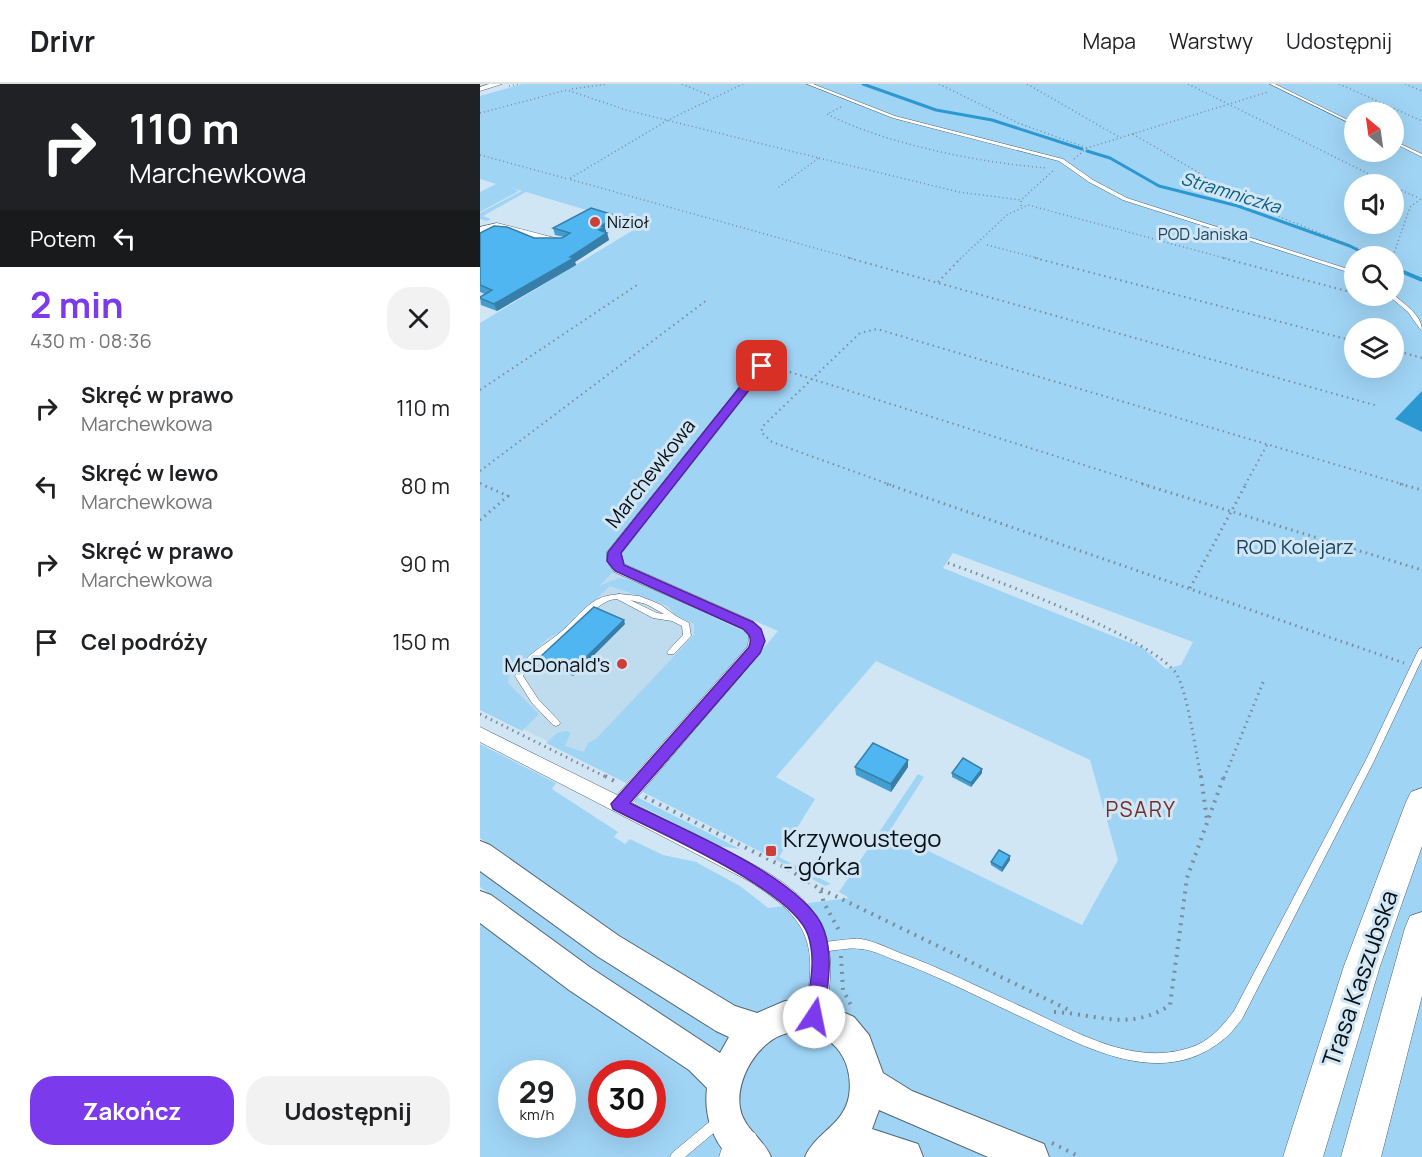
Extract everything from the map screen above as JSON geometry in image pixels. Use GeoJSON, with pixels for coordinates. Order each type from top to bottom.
{"type":"FeatureCollection","features":[{"type":"Feature","properties":{"kind":"highway","name":"Trasa Kaszubska"},"geometry":{"type":"LineString","coordinates":[[1303,1157],[1362,966],[1422,802]]}},
{"type":"Feature","properties":{"kind":"highway","name":"Trasa Kaszubska"},"geometry":{"type":"LineString","coordinates":[[1361,1157],[1422,928]]}},
{"type":"Feature","properties":{"kind":"main road"},"geometry":{"type":"LineString","coordinates":[[480,854],[618,952],[727,1020],[758,1030]]}},
{"type":"Feature","properties":{"kind":"main road"},"geometry":{"type":"LineString","coordinates":[[480,905],[580,979],[701,1058],[724,1081],[739,1145]]}},
{"type":"Feature","properties":{"kind":"main road"},"geometry":{"type":"LineString","coordinates":[[724,1081],[737,1051],[758,1030],[781,1018],[814,1017],[839,1027],[852,1039],[864,1064],[867,1083],[861,1114],[833,1149]]}},
{"type":"Feature","properties":{"kind":"main road"},"geometry":{"type":"LineString","coordinates":[[867,1083],[901,1104],[1039,1149]]}},
{"type":"Feature","properties":{"kind":"main road"},"geometry":{"type":"LineString","coordinates":[[833,1149],[867,1145],[905,1157]]}},
{"type":"Feature","properties":{"kind":"street"},"geometry":{"type":"LineString","coordinates":[[480,89],[501,86]]}},
{"type":"Feature","properties":{"kind":"street"},"geometry":{"type":"LineString","coordinates":[[480,230],[497,226],[549,242],[565,241]]}},
{"type":"Feature","properties":{"kind":"street","name":"Marchewkowa"},"geometry":{"type":"LineString","coordinates":[[619,804],[755,650],[758,641],[756,632],[748,625],[619,568],[614,561],[614,552],[762,366]]}},
{"type":"Feature","properties":{"kind":"street"},"geometry":{"type":"LineString","coordinates":[[480,734],[619,804],[781,890],[807,915],[816,931],[822,968],[814,1017]]}},
{"type":"Feature","properties":{"kind":"lane"},"geometry":{"type":"LineString","coordinates":[[809,84],[894,117],[1047,156],[1067,163],[1091,182],[1125,199],[1344,270]]}},
{"type":"Feature","properties":{"kind":"lane"},"geometry":{"type":"LineString","coordinates":[[1272,84],[1344,119]]}},
{"type":"Feature","properties":{"kind":"lane"},"geometry":{"type":"LineString","coordinates":[[1404,147],[1422,156]]}},
{"type":"Feature","properties":{"kind":"lane"},"geometry":{"type":"LineString","coordinates":[[1404,306],[1422,327]]}},
{"type":"Feature","properties":{"kind":"lane"},"geometry":{"type":"LineString","coordinates":[[556,723],[527,690],[520,679],[520,671],[597,603],[610,597],[620,598],[656,616],[673,618],[686,625],[687,636],[671,652]]}},
{"type":"Feature","properties":{"kind":"lane"},"geometry":{"type":"LineString","coordinates":[[820,947],[861,944],[907,960],[1092,1045],[1145,1060],[1173,1057],[1195,1050],[1220,1036],[1238,1015],[1371,759],[1422,651]]}},
{"type":"Feature","properties":{"kind":"lane"},"geometry":{"type":"LineString","coordinates":[[676,1157],[704,1131],[739,1145]]}},
{"type":"Feature","properties":{"kind":"path"},"geometry":{"type":"LineString","coordinates":[[501,86],[519,84]]}},
{"type":"Feature","properties":{"kind":"path"},"geometry":{"type":"LineString","coordinates":[[481,112],[567,90],[607,84]]}},
{"type":"Feature","properties":{"kind":"path"},"geometry":{"type":"LineString","coordinates":[[682,84],[712,97]]}},
{"type":"Feature","properties":{"kind":"path"},"geometry":{"type":"LineString","coordinates":[[569,179],[668,120],[743,84]]}},
{"type":"Feature","properties":{"kind":"path"},"geometry":{"type":"LineString","coordinates":[[939,84],[1018,123],[1087,148]]}},
{"type":"Feature","properties":{"kind":"path"},"geometry":{"type":"LineString","coordinates":[[1028,84],[1121,138]]}},
{"type":"Feature","properties":{"kind":"path"},"geometry":{"type":"LineString","coordinates":[[1188,84],[1369,174]]}},
{"type":"Feature","properties":{"kind":"path"},"geometry":{"type":"LineString","coordinates":[[1339,84],[1422,122]]}},
{"type":"Feature","properties":{"kind":"path"},"geometry":{"type":"LineString","coordinates":[[1405,84],[1422,91]]}},
{"type":"Feature","properties":{"kind":"path"},"geometry":{"type":"LineString","coordinates":[[1067,163],[1087,148],[1281,88]]}},
{"type":"Feature","properties":{"kind":"path"},"geometry":{"type":"LineString","coordinates":[[567,90],[597,102],[959,192],[1021,200],[1058,168],[1024,166],[923,145],[857,126],[828,114],[854,102]]}},
{"type":"Feature","properties":{"kind":"path"},"geometry":{"type":"LineString","coordinates":[[1133,134],[1202,174],[1233,198],[1352,246]]}},
{"type":"Feature","properties":{"kind":"path"},"geometry":{"type":"LineString","coordinates":[[480,155],[1378,406]]}},
{"type":"Feature","properties":{"kind":"path"},"geometry":{"type":"LineString","coordinates":[[776,189],[819,158]]}},
{"type":"Feature","properties":{"kind":"path"},"geometry":{"type":"LineString","coordinates":[[1397,246],[1410,209],[1421,198],[1404,191]]}},
{"type":"Feature","properties":{"kind":"path"},"geometry":{"type":"LineString","coordinates":[[1021,200],[1021,206]]}},
{"type":"Feature","properties":{"kind":"path"},"geometry":{"type":"LineString","coordinates":[[938,282],[976,242],[1021,206],[1071,216],[1344,290]]}},
{"type":"Feature","properties":{"kind":"path"},"geometry":{"type":"LineString","coordinates":[[987,245],[1344,338]]}},
{"type":"Feature","properties":{"kind":"path"},"geometry":{"type":"LineString","coordinates":[[480,390],[640,283]]}},
{"type":"Feature","properties":{"kind":"path"},"geometry":{"type":"LineString","coordinates":[[480,471],[707,300]]}},
{"type":"Feature","properties":{"kind":"path"},"geometry":{"type":"LineString","coordinates":[[1413,667],[856,473],[764,437],[761,432],[763,426],[860,333],[878,330],[1422,490]]}},
{"type":"Feature","properties":{"kind":"path"},"geometry":{"type":"LineString","coordinates":[[1404,353],[1422,358]]}},
{"type":"Feature","properties":{"kind":"path"},"geometry":{"type":"LineString","coordinates":[[762,366],[814,378],[1231,512],[1422,570]]}},
{"type":"Feature","properties":{"kind":"path"},"geometry":{"type":"LineString","coordinates":[[1190,588],[1266,445]]}},
{"type":"Feature","properties":{"kind":"path"},"geometry":{"type":"LineString","coordinates":[[480,483],[508,496],[480,520]]}},
{"type":"Feature","properties":{"kind":"path"},"geometry":{"type":"LineString","coordinates":[[948,563],[1016,588],[1136,643],[1170,666],[1180,683],[1204,796],[1207,822]]}},
{"type":"Feature","properties":{"kind":"path"},"geometry":{"type":"LineString","coordinates":[[1035,1018],[1053,1012],[1072,1012],[1116,1022],[1142,1022],[1160,1014],[1170,1005],[1176,970],[1178,918],[1187,877],[1264,680]]}},
{"type":"Feature","properties":{"kind":"path"},"geometry":{"type":"LineString","coordinates":[[480,714],[788,869],[820,889],[1072,1012]]}},
{"type":"Feature","properties":{"kind":"path"},"geometry":{"type":"LineString","coordinates":[[820,889],[824,903],[840,932],[843,990],[847,1001],[858,1012]]}},
{"type":"Feature","properties":{"kind":"path"},"geometry":{"type":"LineString","coordinates":[[1039,1149],[1080,1157]]}},
{"type":"Feature","properties":{"kind":"shaded area","name":"McDonald's"},"geometry":{"type":"Polygon","coordinates":[[[614,571],[748,633],[616,776],[480,707],[480,694],[614,571]]]}},
{"type":"Feature","properties":{"kind":"green space"},"geometry":{"type":"Polygon","coordinates":[[[522,84],[1422,84],[1422,1157],[480,1157],[480,921],[591,968],[480,887],[480,870],[569,902],[480,838],[480,744],[556,783],[552,789],[618,832],[614,837],[625,844],[630,839],[663,855],[696,862],[740,886],[768,908],[849,898],[839,892],[918,774],[924,777],[889,832],[1082,925],[1118,860],[1090,760],[876,661],[776,777],[815,799],[779,857],[831,884],[825,886],[775,859],[776,853],[766,849],[763,853],[641,791],[778,631],[622,563],[622,552],[771,363],[761,362],[613,546],[617,568],[599,586],[619,578],[634,581],[748,633],[752,644],[626,783],[546,743],[557,733],[568,731],[570,734],[565,746],[584,752],[588,743],[596,739],[694,635],[694,624],[674,614],[668,606],[610,586],[562,631],[548,638],[509,675],[508,683],[539,714],[522,731],[480,710],[480,323],[640,226],[526,192],[483,216],[491,219],[487,221],[480,219],[480,213],[522,191],[511,188],[519,191],[480,212],[480,192],[496,184],[480,179],[480,96],[522,84]],[[953,553],[943,568],[1143,648],[1166,669],[1181,665],[1193,642],[953,553]]]}},
{"type":"Feature","properties":{"kind":"green space"},"geometry":{"type":"Polygon","coordinates":[[[635,796],[740,849],[719,846],[635,803],[635,796]]]}},
{"type":"Feature","properties":{"kind":"water"},"geometry":{"type":"Polygon","coordinates":[[[1422,391],[1422,432],[1395,419],[1422,391]]]}},
{"type":"Feature","properties":{"kind":"building"},"geometry":{"type":"Polygon","coordinates":[[[591,208],[617,216],[601,226],[605,227],[599,230],[607,233],[570,257],[574,258],[494,304],[480,298],[492,290],[480,285],[480,233],[494,226],[507,227],[534,238],[562,238],[570,233],[553,228],[591,208]]]}},
{"type":"Feature","properties":{"kind":"building"},"geometry":{"type":"Polygon","coordinates":[[[594,607],[624,620],[571,672],[540,657],[594,607]]]}},
{"type":"Feature","properties":{"kind":"building"},"geometry":{"type":"Polygon","coordinates":[[[873,743],[908,760],[891,784],[855,767],[873,743]]]}},
{"type":"Feature","properties":{"kind":"building"},"geometry":{"type":"Polygon","coordinates":[[[963,758],[982,769],[971,783],[952,773],[963,758]]]}},
{"type":"Feature","properties":{"kind":"building"},"geometry":{"type":"Polygon","coordinates":[[[999,850],[1010,856],[1002,868],[991,862],[999,850]]]}},
{"type":"Feature","properties":{"kind":"waterway","name":"Stramniczka"},"geometry":{"type":"LineString","coordinates":[[863,84],[936,110],[992,120],[1082,149]]}},
{"type":"Feature","properties":{"kind":"waterway","name":"Stramniczka"},"geometry":{"type":"LineString","coordinates":[[1087,151],[1110,158],[1159,186],[1238,206],[1350,246]]}},
{"type":"Feature","properties":{"kind":"waterway","name":"Stramniczka"},"geometry":{"type":"LineString","coordinates":[[1404,272],[1422,280]]}},
{"type":"Feature","properties":{"kind":"place","name":"Nizioł"},"geometry":{"type":"Point","coordinates":[595,222]}},
{"type":"Feature","properties":{"kind":"place","name":"McDonald's"},"geometry":{"type":"Point","coordinates":[622,664]}},
{"type":"Feature","properties":{"kind":"place","name":"Krzywoustego - górka"},"geometry":{"type":"Point","coordinates":[771,851]}},
{"type":"Feature","properties":{"kind":"district","name":"PSARY"},"geometry":{"type":"Point","coordinates":[1141,809]}},
{"type":"Feature","properties":{"kind":"route"},"geometry":{"type":"LineString","coordinates":[[762,366],[688,456],[614,552],[614,561],[619,568],[748,625],[756,632],[758,641],[755,650],[619,804],[765,880],[802,908],[816,931],[822,959],[814,1017]]}},
{"type":"Feature","properties":{"kind":"park label","name":"POD Janiska"},"geometry":{"type":"Point","coordinates":[1203,234]}},
{"type":"Feature","properties":{"kind":"park label","name":"ROD Kolejarz"},"geometry":{"type":"Point","coordinates":[1295,546]}}]}
